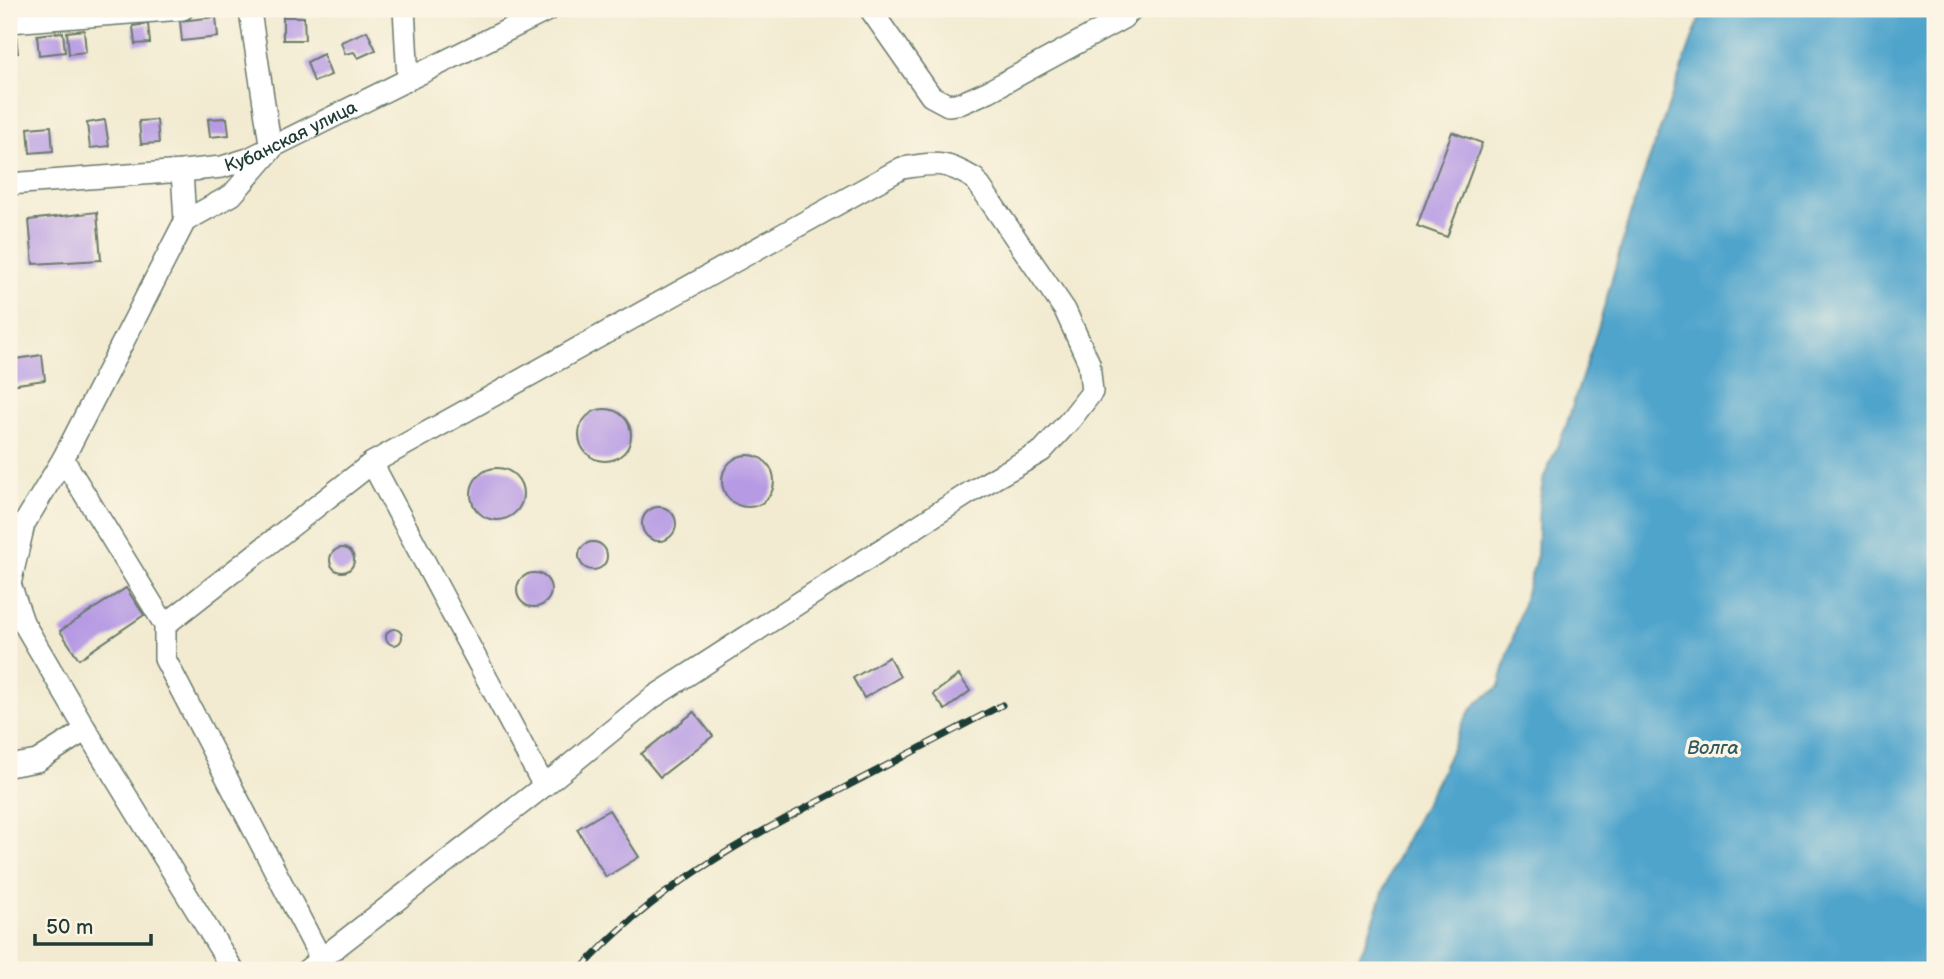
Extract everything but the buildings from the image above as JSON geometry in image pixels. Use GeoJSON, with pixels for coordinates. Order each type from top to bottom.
{"type":"FeatureCollection","features":[{"type":"Feature","properties":{"kind":"street"},"geometry":{"type":"LineString","coordinates":[[9,22],[183,9]]}},
{"type":"Feature","properties":{"kind":"street"},"geometry":{"type":"LineString","coordinates":[[184,221],[232,195],[271,150],[254,9]]}},
{"type":"Feature","properties":{"kind":"street"},"geometry":{"type":"LineString","coordinates":[[404,9],[408,79]]}},
{"type":"Feature","properties":{"kind":"street","name":"Кубанская улица"},"geometry":{"type":"LineString","coordinates":[[9,184],[183,172],[222,167],[248,159],[271,150],[408,79],[520,16],[550,9]]}},
{"type":"Feature","properties":{"kind":"street"},"geometry":{"type":"LineString","coordinates":[[870,9],[931,96],[948,105],[961,103],[989,91],[1123,18],[1132,9]]}},
{"type":"Feature","properties":{"kind":"street"},"geometry":{"type":"LineString","coordinates":[[63,459],[165,625],[165,659],[314,965],[544,786],[652,698],[969,493],[1042,451],[1072,419],[1092,392],[1088,363],[1065,310],[975,179],[954,166],[931,164],[902,168],[372,463],[165,625]]}},
{"type":"Feature","properties":{"kind":"street"},"geometry":{"type":"LineString","coordinates":[[183,172],[184,221],[63,459],[16,517],[10,584],[23,622],[233,970]]}},
{"type":"Feature","properties":{"kind":"street"},"geometry":{"type":"LineString","coordinates":[[372,463],[544,786]]}},
{"type":"Feature","properties":{"kind":"street"},"geometry":{"type":"LineString","coordinates":[[9,766],[37,761],[86,730]]}},
{"type":"Feature","properties":{"kind":"water","name":"Волга"},"geometry":{"type":"Polygon","coordinates":[[[1703,9],[1935,9],[1935,970],[1351,970],[1364,947],[1397,858],[1450,755],[1462,725],[1478,702],[1499,686],[1537,555],[1539,503],[1544,477],[1565,429],[1599,325],[1632,208],[1703,9]]]}},
{"type":"Feature","properties":{"kind":"railway"},"geometry":{"type":"LineString","coordinates":[[580,970],[638,915],[700,869],[766,829],[1002,705]]}}]}
